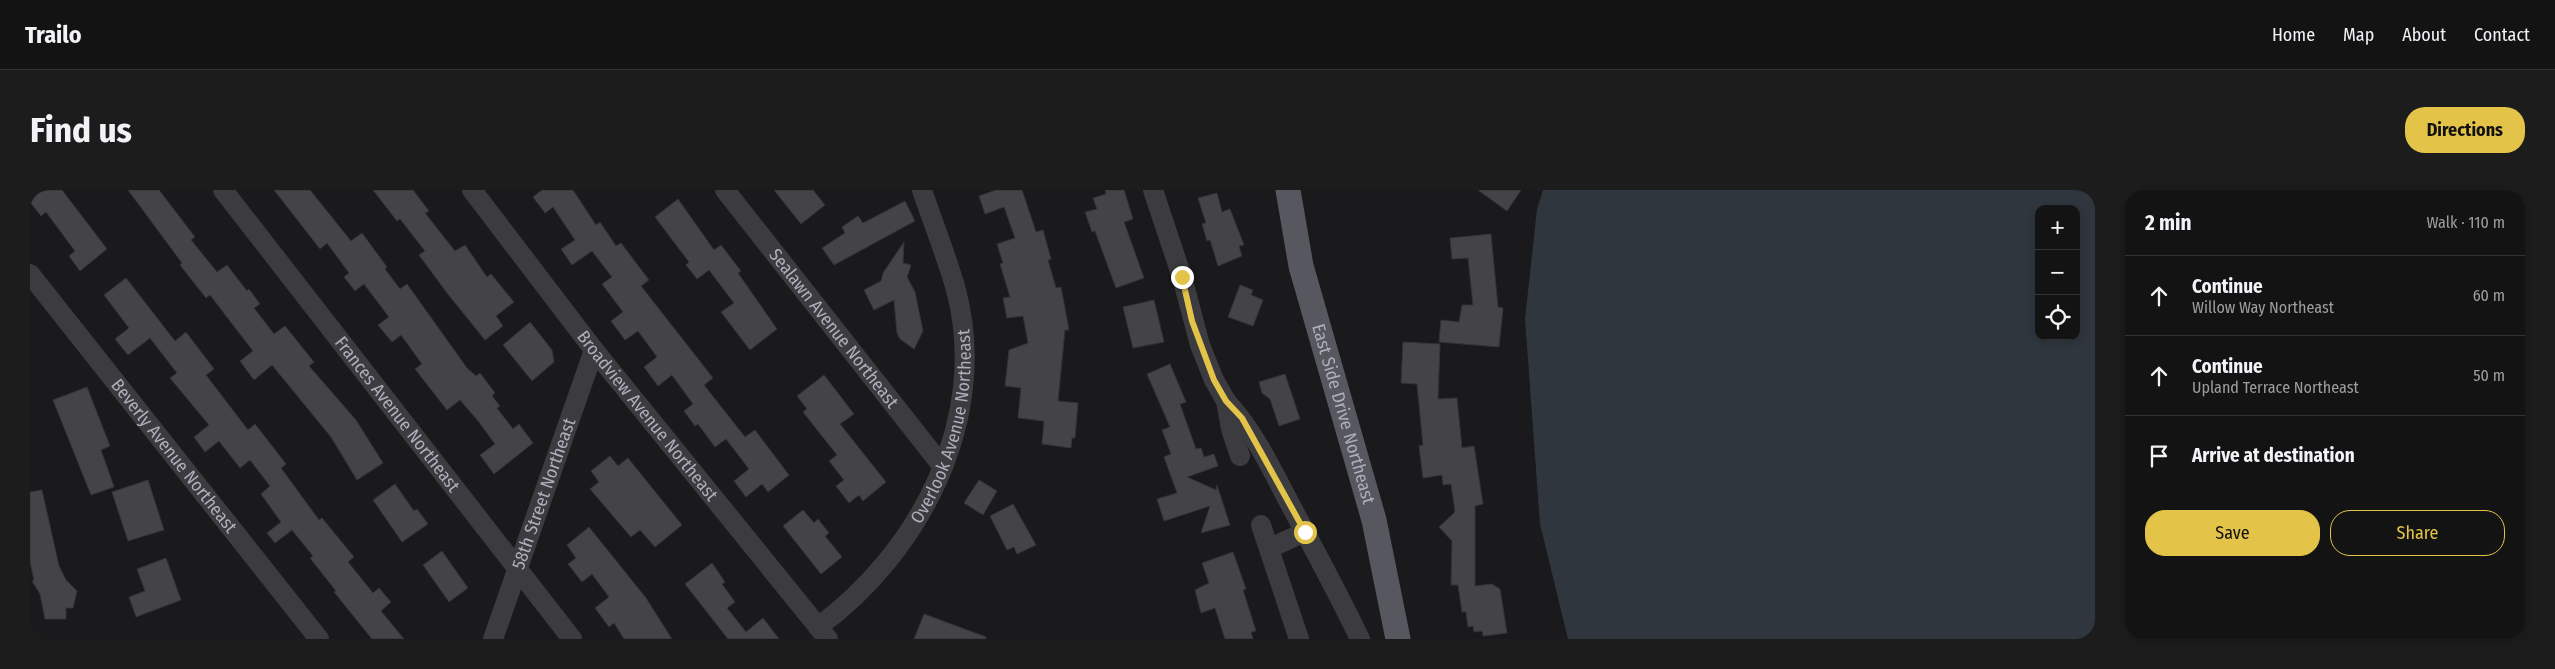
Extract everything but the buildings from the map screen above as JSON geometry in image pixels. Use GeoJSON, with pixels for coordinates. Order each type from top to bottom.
{"type":"FeatureCollection","features":[{"type":"Feature","properties":{"kind":"main road","name":"East Side Drive Northeast"},"geometry":{"type":"LineString","coordinates":[[1288,190],[1301,266],[1374,520],[1398,639]]}},
{"type":"Feature","properties":{"kind":"street","name":"Frances Avenue Northeast"},"geometry":{"type":"LineString","coordinates":[[223,190],[572,639]]}},
{"type":"Feature","properties":{"kind":"street","name":"Broadview Avenue Northeast"},"geometry":{"type":"LineString","coordinates":[[472,190],[594,350],[823,633]]}},
{"type":"Feature","properties":{"kind":"street","name":"Sealawn Avenue Northeast"},"geometry":{"type":"LineString","coordinates":[[726,190],[943,467]]}},
{"type":"Feature","properties":{"kind":"street","name":"Overlook Avenue Northeast"},"geometry":{"type":"LineString","coordinates":[[823,633],[898,550],[926,504],[943,467],[954,429],[961,392],[964,352],[956,291],[922,190]]}},
{"type":"Feature","properties":{"kind":"street"},"geometry":{"type":"LineString","coordinates":[[1153,190],[1182,277],[1200,345],[1214,380],[1226,401],[1242,418],[1305,532],[1360,639]]}},
{"type":"Feature","properties":{"kind":"street","name":"Beverly Avenue Northeast"},"geometry":{"type":"LineString","coordinates":[[30,274],[319,639]]}},
{"type":"Feature","properties":{"kind":"street","name":"58th Street Northeast"},"geometry":{"type":"LineString","coordinates":[[493,639],[594,350]]}},
{"type":"Feature","properties":{"kind":"street"},"geometry":{"type":"LineString","coordinates":[[1226,401],[1231,429],[1240,456]]}},
{"type":"Feature","properties":{"kind":"street"},"geometry":{"type":"LineString","coordinates":[[1261,525],[1300,639]]}},
{"type":"Feature","properties":{"kind":"street"},"geometry":{"type":"LineString","coordinates":[[1270,548],[1305,532]]}},
{"type":"Feature","properties":{"kind":"shaded area"},"geometry":{"type":"Polygon","coordinates":[[[1543,190],[2095,190],[2095,639],[1568,639],[1540,524],[1525,319],[1537,209],[1543,190]]]}},
{"type":"Feature","properties":{"kind":"route"},"geometry":{"type":"LineString","coordinates":[[1182,277],[1192,321],[1214,380],[1226,401],[1242,418],[1305,532]]}}]}
